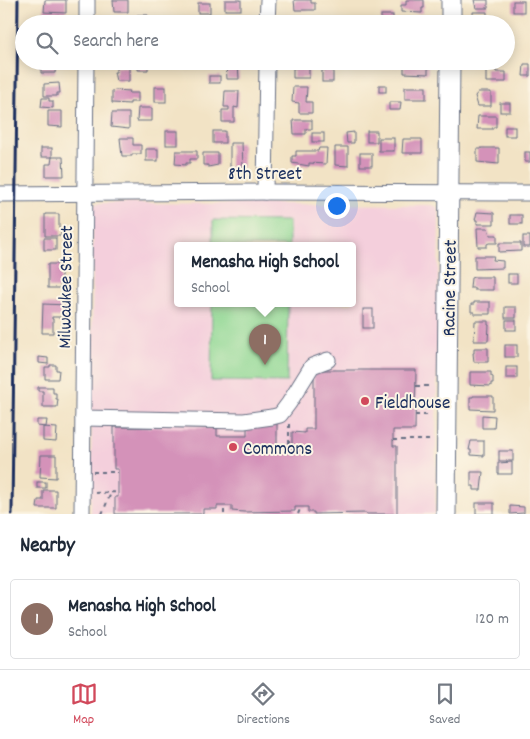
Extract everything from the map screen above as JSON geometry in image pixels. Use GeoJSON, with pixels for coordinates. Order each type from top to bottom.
{"type":"FeatureCollection","features":[{"type":"Feature","properties":{"kind":"main road"},"geometry":{"type":"LineString","coordinates":[[451,0],[451,15]]}},
{"type":"Feature","properties":{"kind":"main road","name":"Racine Street"},"geometry":{"type":"LineString","coordinates":[[446,514],[450,70]]}},
{"type":"Feature","properties":{"kind":"street"},"geometry":{"type":"LineString","coordinates":[[87,0],[87,15]]}},
{"type":"Feature","properties":{"kind":"street"},"geometry":{"type":"LineString","coordinates":[[267,15],[268,0]]}},
{"type":"Feature","properties":{"kind":"street","name":"Milwaukee Street"},"geometry":{"type":"LineString","coordinates":[[82,514],[86,70]]}},
{"type":"Feature","properties":{"kind":"street"},"geometry":{"type":"LineString","coordinates":[[265,192],[267,70]]}},
{"type":"Feature","properties":{"kind":"street","name":"8th Street"},"geometry":{"type":"LineString","coordinates":[[0,194],[530,193]]}},
{"type":"Feature","properties":{"kind":"street"},"geometry":{"type":"LineString","coordinates":[[83,418],[244,421],[272,417],[280,415],[312,366],[328,360]]}},
{"type":"Feature","properties":{"kind":"path"},"geometry":{"type":"LineString","coordinates":[[416,386],[431,386]]}},
{"type":"Feature","properties":{"kind":"path"},"geometry":{"type":"LineString","coordinates":[[415,415],[431,415]]}},
{"type":"Feature","properties":{"kind":"path"},"geometry":{"type":"LineString","coordinates":[[289,452],[290,425]]}},
{"type":"Feature","properties":{"kind":"path"},"geometry":{"type":"LineString","coordinates":[[393,440],[431,440]]}},
{"type":"Feature","properties":{"kind":"path"},"geometry":{"type":"LineString","coordinates":[[93,472],[118,472]]}},
{"type":"Feature","properties":{"kind":"path"},"geometry":{"type":"LineString","coordinates":[[102,514],[112,492]]}},
{"type":"Feature","properties":{"kind":"path"},"geometry":{"type":"LineString","coordinates":[[93,493],[118,492]]}},
{"type":"Feature","properties":{"kind":"path"},"geometry":{"type":"LineString","coordinates":[[224,506],[224,514]]}},
{"type":"Feature","properties":{"kind":"shaded area"},"geometry":{"type":"Polygon","coordinates":[[[99,203],[430,205],[437,207],[439,215],[435,514],[91,514],[93,206],[99,203]]]}},
{"type":"Feature","properties":{"kind":"green space"},"geometry":{"type":"Polygon","coordinates":[[[213,220],[289,221],[289,242],[213,242],[213,220]]]}},
{"type":"Feature","properties":{"kind":"green space"},"geometry":{"type":"Polygon","coordinates":[[[212,307],[288,307],[287,382],[211,381],[212,307]]]}},
{"type":"Feature","properties":{"kind":"building"},"geometry":{"type":"Polygon","coordinates":[[[45,0],[66,0],[66,13],[44,12],[45,0]]]}},
{"type":"Feature","properties":{"kind":"building"},"geometry":{"type":"Polygon","coordinates":[[[113,0],[128,0],[128,12],[114,12],[113,0]]]}},
{"type":"Feature","properties":{"kind":"building"},"geometry":{"type":"Polygon","coordinates":[[[225,0],[241,0],[241,10],[225,10],[225,0]]]}},
{"type":"Feature","properties":{"kind":"building"},"geometry":{"type":"Polygon","coordinates":[[[294,0],[311,0],[311,3],[315,3],[315,10],[295,10],[294,0]]]}},
{"type":"Feature","properties":{"kind":"building"},"geometry":{"type":"Polygon","coordinates":[[[406,0],[424,0],[422,13],[401,12],[401,5],[406,5],[406,0]]]}},
{"type":"Feature","properties":{"kind":"building"},"geometry":{"type":"Polygon","coordinates":[[[474,0],[488,0],[488,8],[476,8],[474,0]]]}},
{"type":"Feature","properties":{"kind":"building"},"geometry":{"type":"Polygon","coordinates":[[[513,1],[524,1],[524,12],[513,12],[513,1]]]}},
{"type":"Feature","properties":{"kind":"building"},"geometry":{"type":"Polygon","coordinates":[[[198,3],[210,3],[210,13],[198,13],[198,3]]]}},
{"type":"Feature","properties":{"kind":"building"},"geometry":{"type":"Polygon","coordinates":[[[473,12],[487,12],[487,15],[473,15],[473,12]]]}},
{"type":"Feature","properties":{"kind":"building"},"geometry":{"type":"Polygon","coordinates":[[[524,64],[530,64],[530,76],[523,76],[524,64]]]}},
{"type":"Feature","properties":{"kind":"building"},"geometry":{"type":"Polygon","coordinates":[[[41,70],[55,70],[55,73],[41,73],[41,70]]]}},
{"type":"Feature","properties":{"kind":"building"},"geometry":{"type":"Polygon","coordinates":[[[116,70],[129,70],[129,81],[116,81],[114,72],[116,70]]]}},
{"type":"Feature","properties":{"kind":"building"},"geometry":{"type":"Polygon","coordinates":[[[226,70],[238,70],[239,79],[227,79],[226,70]]]}},
{"type":"Feature","properties":{"kind":"building"},"geometry":{"type":"Polygon","coordinates":[[[293,70],[309,70],[309,78],[293,78],[293,70]]]}},
{"type":"Feature","properties":{"kind":"building"},"geometry":{"type":"Polygon","coordinates":[[[322,70],[333,70],[333,82],[322,82],[322,70]]]}},
{"type":"Feature","properties":{"kind":"building"},"geometry":{"type":"Polygon","coordinates":[[[404,70],[428,70],[428,74],[404,73],[404,70]]]}},
{"type":"Feature","properties":{"kind":"building"},"geometry":{"type":"Polygon","coordinates":[[[486,70],[506,72],[506,82],[486,82],[486,70]]]}},
{"type":"Feature","properties":{"kind":"building"},"geometry":{"type":"Polygon","coordinates":[[[209,76],[220,76],[220,83],[209,83],[209,76]]]}},
{"type":"Feature","properties":{"kind":"building"},"geometry":{"type":"Polygon","coordinates":[[[59,83],[60,93],[57,93],[57,96],[44,96],[44,84],[59,83]]]}},
{"type":"Feature","properties":{"kind":"building"},"geometry":{"type":"Polygon","coordinates":[[[379,85],[386,85],[386,92],[379,92],[379,85]]]}},
{"type":"Feature","properties":{"kind":"building"},"geometry":{"type":"Polygon","coordinates":[[[155,87],[166,87],[166,102],[155,102],[155,87]]]}},
{"type":"Feature","properties":{"kind":"building"},"geometry":{"type":"Polygon","coordinates":[[[293,87],[307,87],[306,102],[312,102],[312,113],[299,113],[299,103],[292,102],[293,87]]]}},
{"type":"Feature","properties":{"kind":"building"},"geometry":{"type":"Polygon","coordinates":[[[405,87],[426,87],[426,99],[405,99],[405,87]]]}},
{"type":"Feature","properties":{"kind":"building"},"geometry":{"type":"Polygon","coordinates":[[[112,91],[138,93],[138,102],[130,102],[130,104],[112,103],[112,91]]]}},
{"type":"Feature","properties":{"kind":"building"},"geometry":{"type":"Polygon","coordinates":[[[225,91],[239,91],[238,108],[234,107],[234,122],[222,122],[222,110],[229,110],[229,107],[224,107],[225,91]]]}},
{"type":"Feature","properties":{"kind":"building"},"geometry":{"type":"Polygon","coordinates":[[[478,92],[491,92],[491,106],[478,106],[475,96],[478,92]]]}},
{"type":"Feature","properties":{"kind":"building"},"geometry":{"type":"Polygon","coordinates":[[[42,98],[49,98],[49,101],[53,101],[53,108],[41,107],[42,98]]]}},
{"type":"Feature","properties":{"kind":"building"},"geometry":{"type":"Polygon","coordinates":[[[389,102],[401,102],[400,110],[389,110],[389,102]]]}},
{"type":"Feature","properties":{"kind":"building"},"geometry":{"type":"Polygon","coordinates":[[[500,103],[510,103],[510,112],[500,112],[500,103]]]}},
{"type":"Feature","properties":{"kind":"building"},"geometry":{"type":"Polygon","coordinates":[[[138,108],[152,108],[152,121],[137,121],[138,108]]]}},
{"type":"Feature","properties":{"kind":"building"},"geometry":{"type":"Polygon","coordinates":[[[48,111],[62,111],[62,127],[48,126],[48,111]]]}},
{"type":"Feature","properties":{"kind":"building"},"geometry":{"type":"Polygon","coordinates":[[[112,113],[129,113],[129,129],[111,127],[112,113]]]}},
{"type":"Feature","properties":{"kind":"building"},"geometry":{"type":"Polygon","coordinates":[[[478,116],[496,116],[496,127],[493,127],[493,129],[477,129],[478,116]]]}},
{"type":"Feature","properties":{"kind":"building"},"geometry":{"type":"Polygon","coordinates":[[[293,120],[312,120],[312,129],[306,129],[306,134],[294,134],[293,120]]]}},
{"type":"Feature","properties":{"kind":"building"},"geometry":{"type":"Polygon","coordinates":[[[505,127],[515,127],[515,136],[505,136],[505,127]]]}},
{"type":"Feature","properties":{"kind":"building"},"geometry":{"type":"Polygon","coordinates":[[[166,131],[178,131],[178,145],[166,145],[166,131]]]}},
{"type":"Feature","properties":{"kind":"building"},"geometry":{"type":"Polygon","coordinates":[[[213,131],[225,131],[225,143],[213,143],[213,131]]]}},
{"type":"Feature","properties":{"kind":"building"},"geometry":{"type":"Polygon","coordinates":[[[367,131],[377,131],[377,142],[367,142],[367,131]]]}},
{"type":"Feature","properties":{"kind":"building"},"geometry":{"type":"Polygon","coordinates":[[[354,132],[354,143],[347,143],[346,133],[354,132]]]}},
{"type":"Feature","properties":{"kind":"building"},"geometry":{"type":"Polygon","coordinates":[[[312,133],[324,133],[324,142],[312,142],[312,133]]]}},
{"type":"Feature","properties":{"kind":"building"},"geometry":{"type":"Polygon","coordinates":[[[120,138],[133,138],[133,145],[141,145],[141,154],[122,156],[120,138]]]}},
{"type":"Feature","properties":{"kind":"building"},"geometry":{"type":"Polygon","coordinates":[[[379,138],[394,138],[394,151],[379,151],[379,138]]]}},
{"type":"Feature","properties":{"kind":"building"},"geometry":{"type":"Polygon","coordinates":[[[403,139],[422,139],[422,153],[402,153],[403,139]]]}},
{"type":"Feature","properties":{"kind":"building"},"geometry":{"type":"Polygon","coordinates":[[[230,143],[242,143],[243,167],[230,167],[230,143]]]}},
{"type":"Feature","properties":{"kind":"building"},"geometry":{"type":"Polygon","coordinates":[[[335,147],[348,147],[348,166],[335,165],[335,147]]]}},
{"type":"Feature","properties":{"kind":"building"},"geometry":{"type":"Polygon","coordinates":[[[41,148],[52,148],[52,157],[41,157],[41,148]]]}},
{"type":"Feature","properties":{"kind":"building"},"geometry":{"type":"Polygon","coordinates":[[[319,148],[327,148],[326,164],[309,163],[309,166],[292,163],[292,156],[296,156],[296,151],[318,151],[319,148]]]}},
{"type":"Feature","properties":{"kind":"building"},"geometry":{"type":"Polygon","coordinates":[[[499,148],[499,164],[477,162],[477,149],[499,148]]]}},
{"type":"Feature","properties":{"kind":"building"},"geometry":{"type":"Polygon","coordinates":[[[146,149],[158,149],[158,161],[146,161],[146,149]]]}},
{"type":"Feature","properties":{"kind":"building"},"geometry":{"type":"Polygon","coordinates":[[[176,151],[197,151],[197,159],[190,159],[190,163],[186,163],[186,165],[175,164],[176,151]]]}},
{"type":"Feature","properties":{"kind":"building"},"geometry":{"type":"Polygon","coordinates":[[[525,152],[530,152],[530,162],[525,162],[525,152]]]}},
{"type":"Feature","properties":{"kind":"building"},"geometry":{"type":"Polygon","coordinates":[[[203,153],[218,153],[218,165],[208,167],[208,165],[203,165],[203,153]]]}},
{"type":"Feature","properties":{"kind":"building"},"geometry":{"type":"Polygon","coordinates":[[[360,153],[372,153],[372,166],[360,166],[360,153]]]}},
{"type":"Feature","properties":{"kind":"building"},"geometry":{"type":"Polygon","coordinates":[[[52,157],[63,157],[64,176],[46,176],[46,164],[51,164],[52,157]]]}},
{"type":"Feature","properties":{"kind":"building"},"geometry":{"type":"Polygon","coordinates":[[[477,212],[494,213],[494,224],[477,224],[477,220],[475,220],[477,212]]]}},
{"type":"Feature","properties":{"kind":"building"},"geometry":{"type":"Polygon","coordinates":[[[45,214],[59,214],[61,236],[45,236],[45,214]]]}},
{"type":"Feature","properties":{"kind":"building"},"geometry":{"type":"Polygon","coordinates":[[[510,215],[522,215],[522,224],[510,224],[510,215]]]}},
{"type":"Feature","properties":{"kind":"building"},"geometry":{"type":"Polygon","coordinates":[[[477,228],[488,228],[490,235],[497,235],[497,243],[489,243],[487,247],[478,247],[477,228]]]}},
{"type":"Feature","properties":{"kind":"building"},"geometry":{"type":"Polygon","coordinates":[[[523,236],[530,236],[530,247],[523,247],[523,236]]]}},
{"type":"Feature","properties":{"kind":"building"},"geometry":{"type":"Polygon","coordinates":[[[44,238],[56,238],[56,250],[44,250],[44,238]]]}},
{"type":"Feature","properties":{"kind":"building"},"geometry":{"type":"Polygon","coordinates":[[[499,243],[521,243],[521,251],[499,252],[499,243]]]}},
{"type":"Feature","properties":{"kind":"building"},"geometry":{"type":"Polygon","coordinates":[[[475,256],[494,256],[493,260],[503,261],[503,268],[475,269],[475,256]]]}},
{"type":"Feature","properties":{"kind":"building"},"geometry":{"type":"Polygon","coordinates":[[[48,264],[61,264],[61,288],[48,288],[48,264]]]}},
{"type":"Feature","properties":{"kind":"building"},"geometry":{"type":"Polygon","coordinates":[[[508,274],[517,274],[517,283],[508,283],[508,274]]]}},
{"type":"Feature","properties":{"kind":"building"},"geometry":{"type":"Polygon","coordinates":[[[493,277],[493,290],[474,290],[474,288],[470,288],[471,278],[493,277]]]}},
{"type":"Feature","properties":{"kind":"building"},"geometry":{"type":"Polygon","coordinates":[[[474,302],[490,302],[490,314],[474,314],[474,312],[471,312],[471,304],[474,304],[474,302]]]}},
{"type":"Feature","properties":{"kind":"building"},"geometry":{"type":"Polygon","coordinates":[[[43,304],[67,305],[66,317],[52,317],[53,333],[42,333],[43,304]]]}},
{"type":"Feature","properties":{"kind":"building"},"geometry":{"type":"Polygon","coordinates":[[[505,307],[516,307],[516,318],[505,318],[505,307]]]}},
{"type":"Feature","properties":{"kind":"building"},"geometry":{"type":"Polygon","coordinates":[[[363,309],[373,309],[373,328],[363,328],[363,309]]]}},
{"type":"Feature","properties":{"kind":"building"},"geometry":{"type":"Polygon","coordinates":[[[506,320],[516,320],[516,330],[506,330],[506,320]]]}},
{"type":"Feature","properties":{"kind":"building"},"geometry":{"type":"Polygon","coordinates":[[[475,321],[488,321],[488,341],[474,341],[475,321]]]}},
{"type":"Feature","properties":{"kind":"building"},"geometry":{"type":"Polygon","coordinates":[[[505,345],[517,345],[517,357],[505,357],[505,345]]]}},
{"type":"Feature","properties":{"kind":"building"},"geometry":{"type":"Polygon","coordinates":[[[474,348],[488,348],[488,362],[474,362],[474,348]]]}},
{"type":"Feature","properties":{"kind":"building"},"geometry":{"type":"Polygon","coordinates":[[[39,357],[48,358],[48,364],[39,363],[39,357]]]}},
{"type":"Feature","properties":{"kind":"building"},"geometry":{"type":"Polygon","coordinates":[[[50,365],[56,365],[56,370],[59,370],[58,379],[45,379],[45,367],[50,367],[50,365]]]}},
{"type":"Feature","properties":{"kind":"building"},"geometry":{"type":"Polygon","coordinates":[[[506,367],[517,367],[517,378],[506,378],[506,367]]]}},
{"type":"Feature","properties":{"kind":"building"},"geometry":{"type":"Polygon","coordinates":[[[314,370],[416,370],[415,430],[393,430],[393,446],[397,446],[397,514],[314,514],[314,512],[308,512],[308,507],[295,507],[295,511],[244,512],[232,511],[232,506],[217,506],[217,509],[203,509],[203,514],[115,514],[115,497],[118,497],[118,469],[114,469],[114,427],[217,428],[217,436],[247,436],[247,424],[277,424],[277,452],[292,452],[292,432],[305,433],[305,429],[314,429],[314,370]]]}},
{"type":"Feature","properties":{"kind":"building"},"geometry":{"type":"Polygon","coordinates":[[[470,372],[491,372],[493,383],[491,383],[491,386],[470,385],[470,372]]]}},
{"type":"Feature","properties":{"kind":"building"},"geometry":{"type":"Polygon","coordinates":[[[38,387],[53,387],[53,393],[56,393],[56,399],[58,399],[57,407],[43,407],[43,391],[38,391],[38,387]]]}},
{"type":"Feature","properties":{"kind":"building"},"geometry":{"type":"Polygon","coordinates":[[[493,396],[493,410],[470,409],[470,397],[493,396]]]}},
{"type":"Feature","properties":{"kind":"building"},"geometry":{"type":"Polygon","coordinates":[[[482,415],[495,416],[494,428],[482,428],[482,415]]]}},
{"type":"Feature","properties":{"kind":"building"},"geometry":{"type":"Polygon","coordinates":[[[37,420],[47,420],[46,427],[37,426],[37,420]]]}},
{"type":"Feature","properties":{"kind":"building"},"geometry":{"type":"Polygon","coordinates":[[[43,427],[57,428],[56,442],[43,441],[43,427]]]}},
{"type":"Feature","properties":{"kind":"building"},"geometry":{"type":"Polygon","coordinates":[[[471,441],[484,441],[484,456],[471,455],[471,450],[469,450],[471,441]]]}},
{"type":"Feature","properties":{"kind":"building"},"geometry":{"type":"Polygon","coordinates":[[[499,451],[513,451],[513,461],[499,461],[499,451]]]}},
{"type":"Feature","properties":{"kind":"building"},"geometry":{"type":"Polygon","coordinates":[[[41,455],[56,455],[56,478],[40,477],[41,455]]]}},
{"type":"Feature","properties":{"kind":"building"},"geometry":{"type":"Polygon","coordinates":[[[512,462],[512,474],[498,474],[498,463],[512,462]]]}},
{"type":"Feature","properties":{"kind":"building"},"geometry":{"type":"Polygon","coordinates":[[[471,472],[483,472],[481,490],[474,490],[474,486],[471,486],[471,472]]]}},
{"type":"Feature","properties":{"kind":"building"},"geometry":{"type":"Polygon","coordinates":[[[37,482],[46,482],[46,488],[37,488],[37,482]]]}},
{"type":"Feature","properties":{"kind":"building"},"geometry":{"type":"Polygon","coordinates":[[[43,490],[56,490],[56,508],[37,508],[38,500],[43,500],[43,490]]]}},
{"type":"Feature","properties":{"kind":"building"},"geometry":{"type":"Polygon","coordinates":[[[476,503],[494,503],[494,514],[476,514],[476,503]]]}},
{"type":"Feature","properties":{"kind":"building"},"geometry":{"type":"Polygon","coordinates":[[[510,506],[524,507],[524,513],[510,514],[510,506]]]}},
{"type":"Feature","properties":{"kind":"railway"},"geometry":{"type":"LineString","coordinates":[[18,0],[18,15]]}},
{"type":"Feature","properties":{"kind":"railway"},"geometry":{"type":"LineString","coordinates":[[12,514],[17,70]]}},
{"type":"Feature","properties":{"kind":"place","name":"Menasha High School"},"geometry":{"type":"Point","coordinates":[265,365]}},
{"type":"Feature","properties":{"kind":"place","name":"Fieldhouse"},"geometry":{"type":"Point","coordinates":[365,401]}},
{"type":"Feature","properties":{"kind":"place","name":"Commons"},"geometry":{"type":"Point","coordinates":[233,447]}}]}
